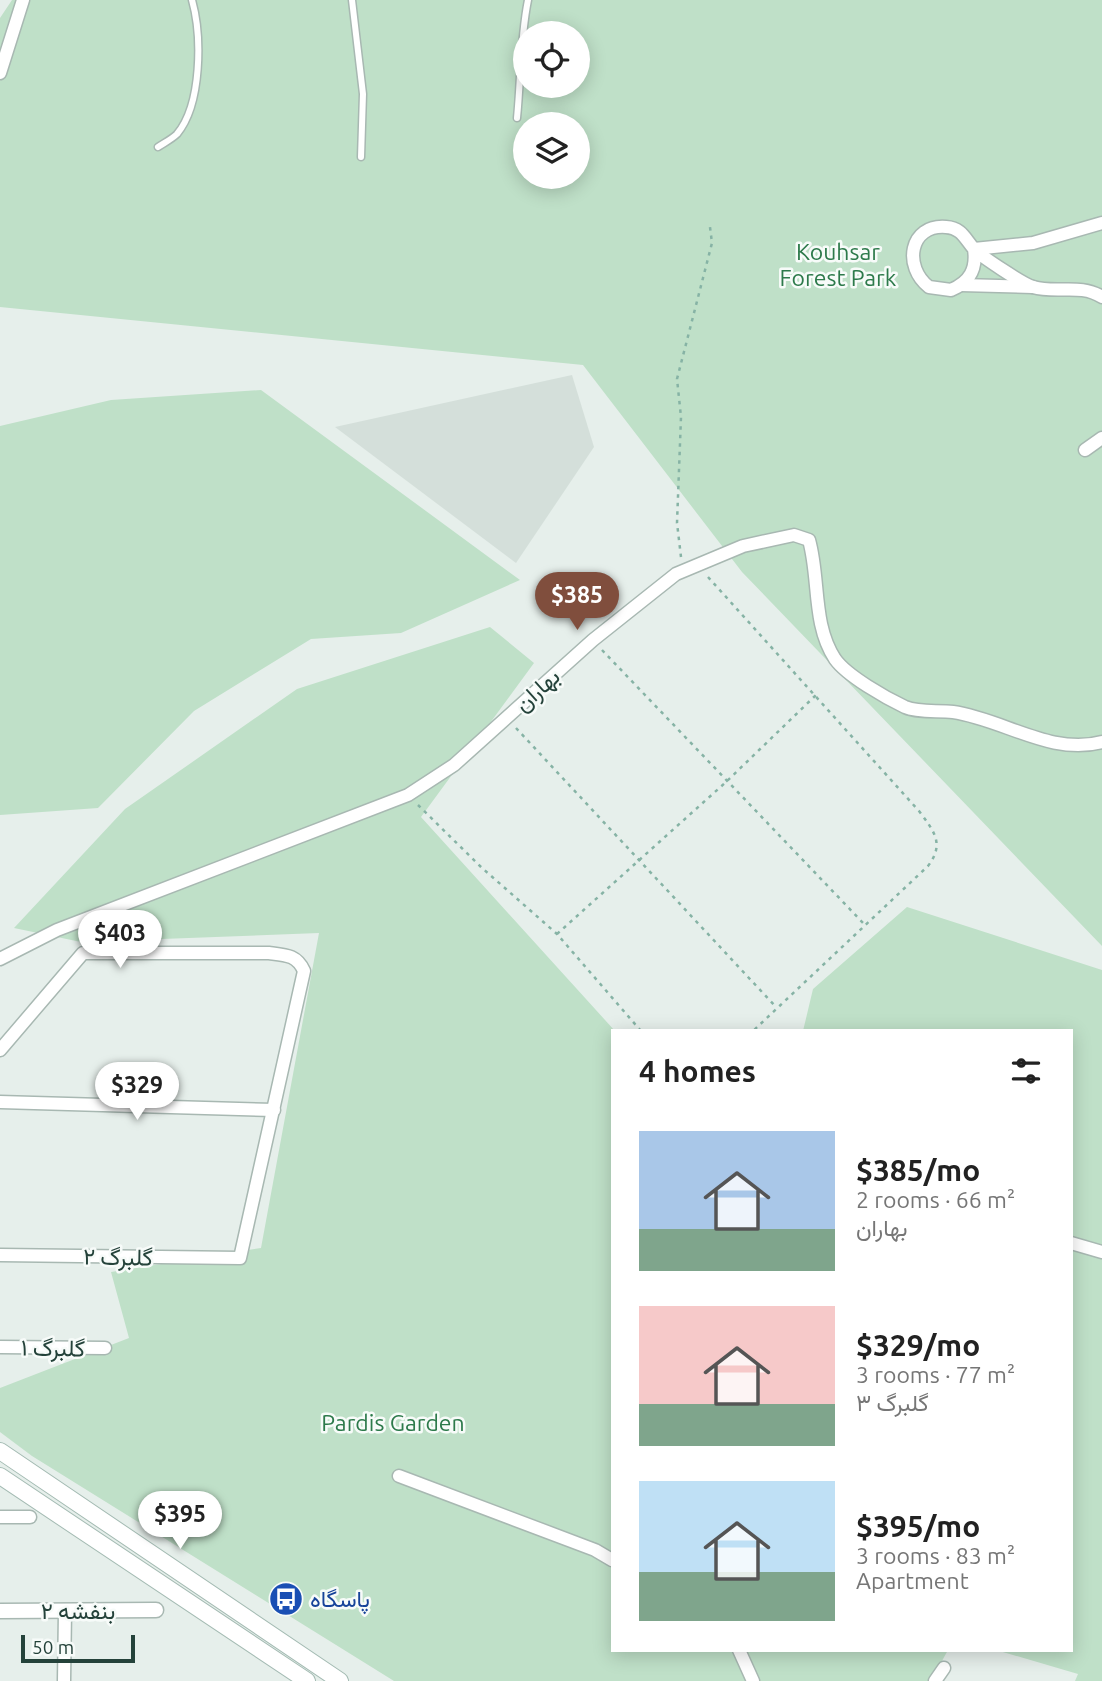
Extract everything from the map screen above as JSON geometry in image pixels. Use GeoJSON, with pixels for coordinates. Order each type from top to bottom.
{"type":"FeatureCollection","features":[{"type":"Feature","properties":{"kind":"main road"},"geometry":{"type":"LineString","coordinates":[[0,1451],[340,1681]]}},
{"type":"Feature","properties":{"kind":"main road"},"geometry":{"type":"LineString","coordinates":[[0,1476],[307,1681]]}},
{"type":"Feature","properties":{"kind":"street"},"geometry":{"type":"LineString","coordinates":[[0,73],[23,0]]}},
{"type":"Feature","properties":{"kind":"street"},"geometry":{"type":"LineString","coordinates":[[974,249],[1033,243],[1102,223]]}},
{"type":"Feature","properties":{"kind":"street"},"geometry":{"type":"LineString","coordinates":[[1033,287],[974,249],[962,233],[943,227],[924,233],[913,250],[914,271],[929,287],[951,289],[961,285],[1090,289],[1102,296]]}},
{"type":"Feature","properties":{"kind":"street"},"geometry":{"type":"LineString","coordinates":[[961,285],[974,269],[974,249]]}},
{"type":"Feature","properties":{"kind":"street"},"geometry":{"type":"LineString","coordinates":[[1085,450],[1102,438]]}},
{"type":"Feature","properties":{"kind":"street","name":"بهاران"},"geometry":{"type":"LineString","coordinates":[[0,959],[57,930],[408,795],[454,765],[593,640],[683,570],[743,546],[794,535],[809,540],[822,631],[836,660],[869,687],[908,708],[953,712],[989,720],[1054,744],[1102,742]]}},
{"type":"Feature","properties":{"kind":"street"},"geometry":{"type":"LineString","coordinates":[[0,1049],[83,954],[269,954],[292,956],[300,961],[304,971],[274,1110],[0,1102]]}},
{"type":"Feature","properties":{"kind":"street","name":"گلبرگ ۲"},"geometry":{"type":"LineString","coordinates":[[0,1255],[236,1259],[242,1255],[274,1110]]}},
{"type":"Feature","properties":{"kind":"street"},"geometry":{"type":"LineString","coordinates":[[1073,1244],[1102,1252]]}},
{"type":"Feature","properties":{"kind":"street","name":"گلبرگ ۱"},"geometry":{"type":"LineString","coordinates":[[0,1347],[105,1348]]}},
{"type":"Feature","properties":{"kind":"street"},"geometry":{"type":"LineString","coordinates":[[400,1476],[596,1550],[611,1559]]}},
{"type":"Feature","properties":{"kind":"street"},"geometry":{"type":"LineString","coordinates":[[0,1517],[30,1517]]}},
{"type":"Feature","properties":{"kind":"street","name":"بنفشه ۲"},"geometry":{"type":"LineString","coordinates":[[0,1611],[156,1610]]}},
{"type":"Feature","properties":{"kind":"street"},"geometry":{"type":"LineString","coordinates":[[64,1681],[65,1611]]}},
{"type":"Feature","properties":{"kind":"street"},"geometry":{"type":"LineString","coordinates":[[740,1652],[753,1681]]}},
{"type":"Feature","properties":{"kind":"street"},"geometry":{"type":"LineString","coordinates":[[935,1681],[944,1668]]}},
{"type":"Feature","properties":{"kind":"lane"},"geometry":{"type":"LineString","coordinates":[[158,147],[176,134],[195,88],[198,27],[192,0]]}},
{"type":"Feature","properties":{"kind":"lane"},"geometry":{"type":"LineString","coordinates":[[352,0],[363,94],[361,157]]}},
{"type":"Feature","properties":{"kind":"lane"},"geometry":{"type":"LineString","coordinates":[[518,112],[521,84],[519,63],[528,0]]}},
{"type":"Feature","properties":{"kind":"path"},"geometry":{"type":"LineString","coordinates":[[683,570],[677,523],[681,417],[677,379],[712,243],[710,227]]}},
{"type":"Feature","properties":{"kind":"path"},"geometry":{"type":"LineString","coordinates":[[697,564],[919,811],[939,841],[937,854],[928,866],[755,1029]]}},
{"type":"Feature","properties":{"kind":"path"},"geometry":{"type":"LineString","coordinates":[[593,640],[866,927]]}},
{"type":"Feature","properties":{"kind":"path"},"geometry":{"type":"LineString","coordinates":[[558,934],[726,782],[816,695]]}},
{"type":"Feature","properties":{"kind":"path"},"geometry":{"type":"LineString","coordinates":[[507,718],[642,859],[777,1008]]}},
{"type":"Feature","properties":{"kind":"path"},"geometry":{"type":"LineString","coordinates":[[408,795],[481,867],[558,934],[638,1029]]}},
{"type":"Feature","properties":{"kind":"shaded area"},"geometry":{"type":"Polygon","coordinates":[[[572,375],[594,447],[516,563],[335,427],[572,375]]]}},
{"type":"Feature","properties":{"kind":"green space","name":"Kouhsar Forest Park"},"geometry":{"type":"Polygon","coordinates":[[[12,0],[1102,0],[1102,946],[742,572],[583,365],[0,307],[0,18],[12,0]]]}},
{"type":"Feature","properties":{"kind":"green space"},"geometry":{"type":"Polygon","coordinates":[[[261,390],[520,580],[401,633],[311,639],[194,711],[98,808],[0,815],[0,426],[111,400],[261,390]]]}},
{"type":"Feature","properties":{"kind":"green space","name":"Pardis Garden"},"geometry":{"type":"Polygon","coordinates":[[[490,627],[534,663],[421,817],[613,1029],[611,1029],[611,1652],[947,1652],[931,1681],[394,1681],[32,1456],[0,1432],[0,1388],[129,1338],[111,1272],[261,1248],[319,933],[81,942],[14,928],[125,809],[297,689],[490,627]]]}},
{"type":"Feature","properties":{"kind":"green space"},"geometry":{"type":"Polygon","coordinates":[[[907,907],[1102,970],[1102,1681],[1075,1681],[1078,1674],[1003,1652],[1073,1652],[1073,1029],[803,1029],[813,989],[907,907]]]}},
{"type":"Feature","properties":{"kind":"place","name":"پاسگاه"},"geometry":{"type":"Point","coordinates":[286,1599]}}]}
